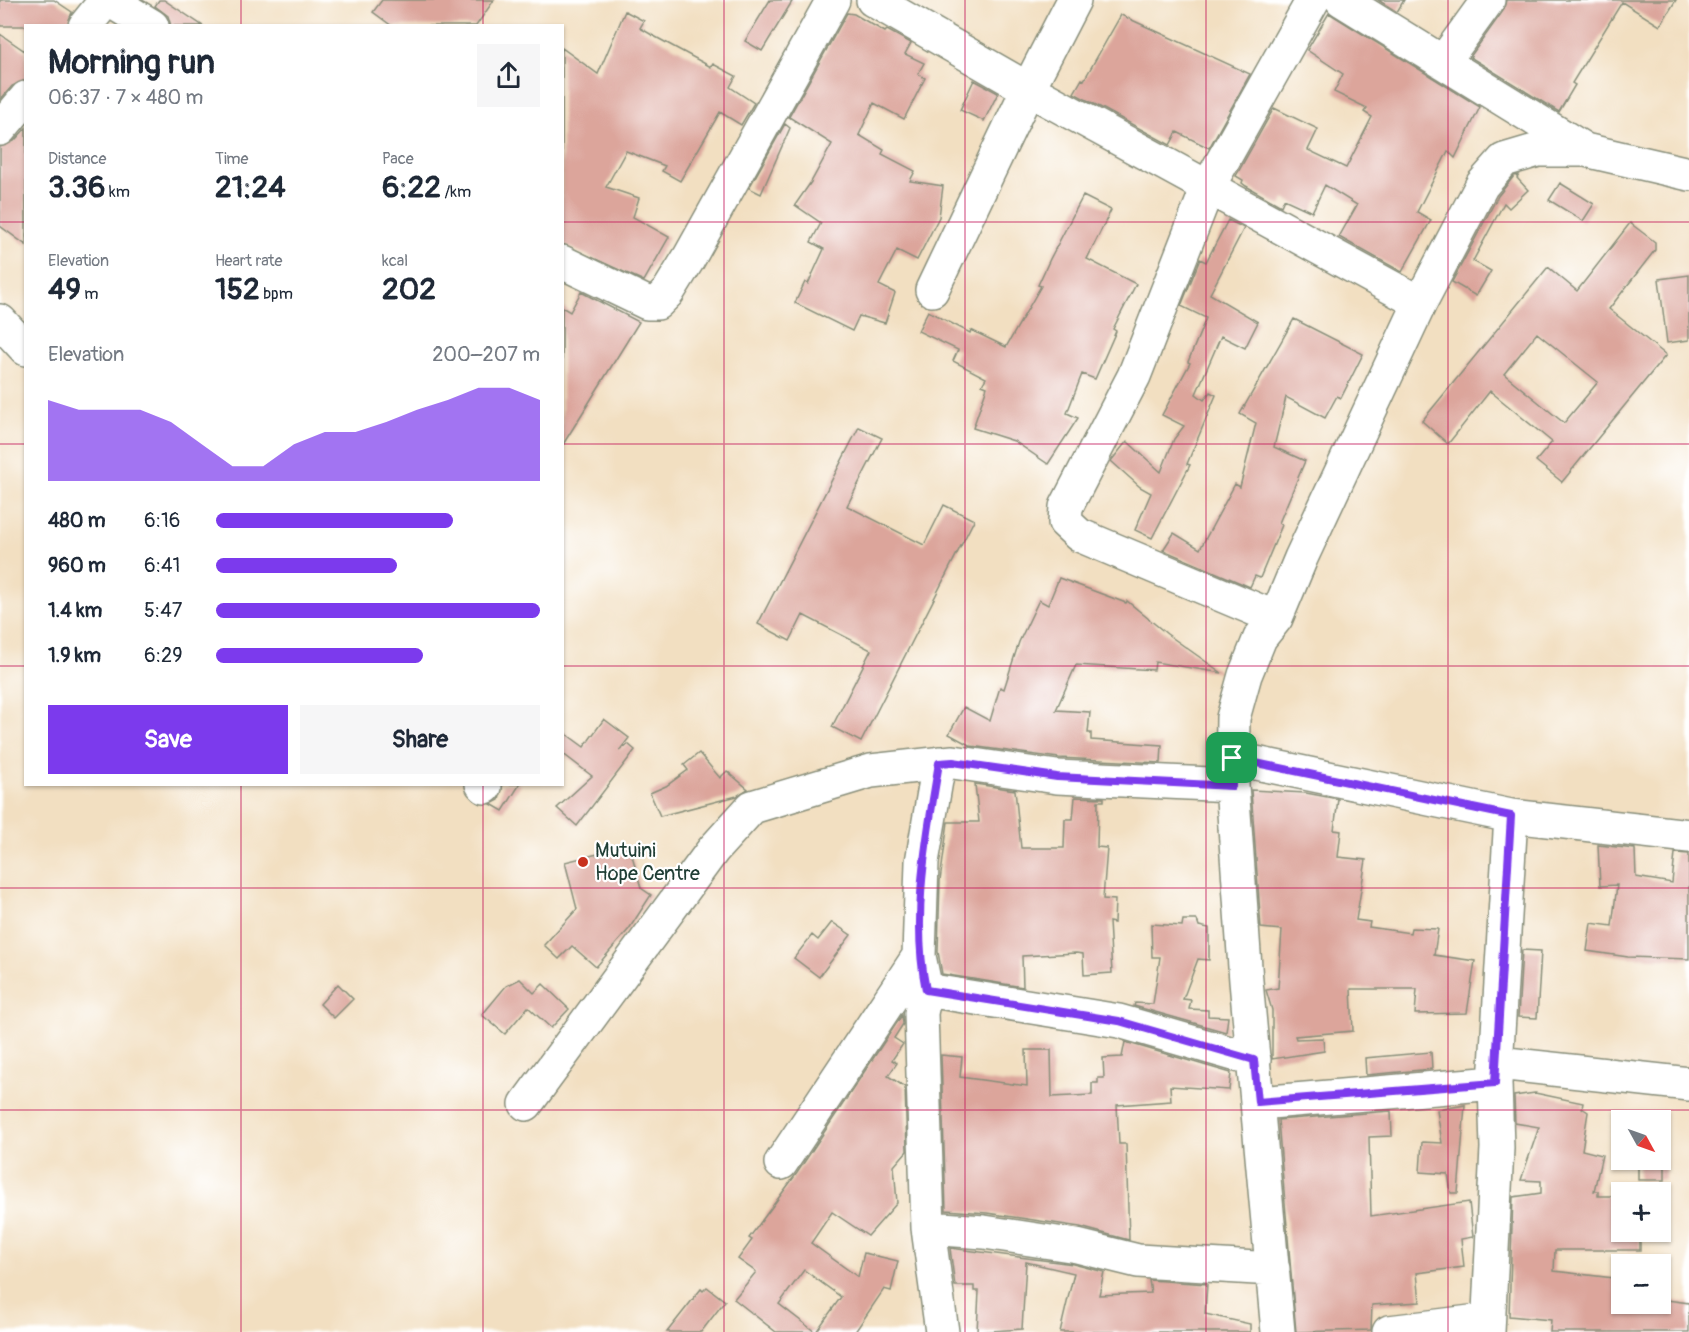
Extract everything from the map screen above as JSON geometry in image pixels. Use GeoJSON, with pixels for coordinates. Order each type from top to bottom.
{"type":"FeatureCollection","features":[{"type":"Feature","properties":{"kind":"street"},"geometry":{"type":"LineString","coordinates":[[87,24],[108,0],[149,24]]}},
{"type":"Feature","properties":{"kind":"street"},"geometry":{"type":"LineString","coordinates":[[564,263],[647,303],[657,303],[668,292],[689,258],[833,0]]}},
{"type":"Feature","properties":{"kind":"street"},"geometry":{"type":"LineString","coordinates":[[873,0],[1028,89],[1420,303]]}},
{"type":"Feature","properties":{"kind":"street"},"geometry":{"type":"LineString","coordinates":[[932,290],[1028,89],[1074,0]]}},
{"type":"Feature","properties":{"kind":"street"},"geometry":{"type":"LineString","coordinates":[[1276,618],[1079,535],[1065,522],[1066,507],[1134,376],[1208,187],[1313,0]]}},
{"type":"Feature","properties":{"kind":"street"},"geometry":{"type":"LineString","coordinates":[[1342,0],[1585,150]]}},
{"type":"Feature","properties":{"kind":"street"},"geometry":{"type":"LineString","coordinates":[[1444,62],[1488,0]]}},
{"type":"Feature","properties":{"kind":"street"},"geometry":{"type":"LineString","coordinates":[[0,129],[24,100]]}},
{"type":"Feature","properties":{"kind":"street"},"geometry":{"type":"LineString","coordinates":[[1278,1332],[1232,772],[1233,718],[1245,675],[1260,638],[1276,618],[1301,558],[1420,303],[1482,185],[1504,160],[1538,150],[1585,150],[1689,174]]}},
{"type":"Feature","properties":{"kind":"street"},"geometry":{"type":"LineString","coordinates":[[0,321],[24,347]]}},
{"type":"Feature","properties":{"kind":"street"},"geometry":{"type":"LineString","coordinates":[[526,1104],[713,850],[752,807],[872,771],[953,762],[1057,777],[1232,772],[1511,816],[1689,836]]}},
{"type":"Feature","properties":{"kind":"street"},"geometry":{"type":"LineString","coordinates":[[939,763],[922,862],[919,956],[926,990],[921,1013],[928,1228],[942,1332]]}},
{"type":"Feature","properties":{"kind":"street"},"geometry":{"type":"LineString","coordinates":[[1389,1332],[1487,1326],[1497,1148],[1496,1073],[1511,816]]}},
{"type":"Feature","properties":{"kind":"street"},"geometry":{"type":"LineString","coordinates":[[782,1163],[919,956]]}},
{"type":"Feature","properties":{"kind":"street"},"geometry":{"type":"LineString","coordinates":[[926,990],[1119,1021],[1254,1060]]}},
{"type":"Feature","properties":{"kind":"street"},"geometry":{"type":"LineString","coordinates":[[1258,1102],[1496,1073],[1689,1084]]}},
{"type":"Feature","properties":{"kind":"street"},"geometry":{"type":"LineString","coordinates":[[928,1228],[984,1232],[1077,1246],[1138,1261],[1273,1269]]}},
{"type":"Feature","properties":{"kind":"building"},"geometry":{"type":"Polygon","coordinates":[[[0,0],[54,0],[72,12],[68,24],[0,26],[0,0]]]}},
{"type":"Feature","properties":{"kind":"building"},"geometry":{"type":"Polygon","coordinates":[[[159,0],[164,0],[200,24],[170,24],[168,16],[155,6],[159,0]]]}},
{"type":"Feature","properties":{"kind":"building"},"geometry":{"type":"Polygon","coordinates":[[[382,0],[494,0],[477,24],[389,24],[373,12],[382,0]]]}},
{"type":"Feature","properties":{"kind":"building"},"geometry":{"type":"Polygon","coordinates":[[[770,0],[793,0],[762,51],[745,41],[770,0]]]}},
{"type":"Feature","properties":{"kind":"building"},"geometry":{"type":"Polygon","coordinates":[[[1378,0],[1404,0],[1397,12],[1378,0]]]}},
{"type":"Feature","properties":{"kind":"building"},"geometry":{"type":"Polygon","coordinates":[[[1506,0],[1676,0],[1660,26],[1622,2],[1572,83],[1575,85],[1559,112],[1470,57],[1503,11],[1506,0]]]}},
{"type":"Feature","properties":{"kind":"building"},"geometry":{"type":"Polygon","coordinates":[[[625,11],[644,21],[640,28],[711,67],[713,64],[736,76],[730,87],[754,103],[741,125],[720,112],[680,181],[662,171],[665,166],[626,151],[606,187],[639,198],[633,217],[669,237],[644,281],[564,245],[564,49],[598,74],[625,11]]]}},
{"type":"Feature","properties":{"kind":"building"},"geometry":{"type":"Polygon","coordinates":[[[847,13],[854,14],[885,32],[887,30],[911,43],[905,54],[924,63],[918,74],[925,78],[904,119],[874,103],[859,135],[884,150],[882,154],[915,171],[910,181],[943,186],[939,217],[917,260],[897,250],[879,285],[895,293],[885,323],[859,316],[852,331],[795,303],[805,282],[808,284],[824,249],[811,242],[821,223],[795,205],[832,144],[789,117],[847,13]]]}},
{"type":"Feature","properties":{"kind":"building"},"geometry":{"type":"Polygon","coordinates":[[[1329,13],[1480,107],[1455,158],[1448,151],[1417,212],[1431,220],[1402,272],[1339,237],[1357,205],[1325,185],[1312,212],[1284,199],[1281,206],[1246,186],[1242,183],[1243,180],[1236,176],[1274,108],[1318,129],[1308,150],[1346,168],[1372,117],[1364,112],[1367,108],[1334,92],[1343,74],[1307,50],[1329,13]]]}},
{"type":"Feature","properties":{"kind":"building"},"geometry":{"type":"Polygon","coordinates":[[[1121,15],[1250,74],[1209,148],[1177,132],[1170,145],[1074,93],[1082,79],[1084,80],[1121,15]]]}},
{"type":"Feature","properties":{"kind":"building"},"geometry":{"type":"Polygon","coordinates":[[[0,34],[24,51],[24,81],[12,86],[0,100],[0,34]]]}},
{"type":"Feature","properties":{"kind":"building"},"geometry":{"type":"Polygon","coordinates":[[[974,80],[998,93],[984,121],[960,110],[974,80]]]}},
{"type":"Feature","properties":{"kind":"building"},"geometry":{"type":"Polygon","coordinates":[[[785,124],[790,128],[761,194],[749,188],[785,124]]]}},
{"type":"Feature","properties":{"kind":"building"},"geometry":{"type":"Polygon","coordinates":[[[24,130],[24,244],[0,226],[0,147],[14,141],[24,130]]]}},
{"type":"Feature","properties":{"kind":"building"},"geometry":{"type":"Polygon","coordinates":[[[1519,175],[1517,178],[1528,190],[1509,208],[1504,203],[1473,261],[1491,271],[1476,296],[1452,282],[1498,196],[1514,176],[1519,175]]]}},
{"type":"Feature","properties":{"kind":"building"},"geometry":{"type":"Polygon","coordinates":[[[1560,183],[1594,204],[1583,221],[1549,200],[1560,183]]]}},
{"type":"Feature","properties":{"kind":"building"},"geometry":{"type":"Polygon","coordinates":[[[1083,196],[1111,210],[1087,259],[1136,284],[1113,329],[1116,331],[1095,379],[1082,374],[1067,413],[1078,418],[1048,464],[1014,441],[973,428],[987,387],[982,385],[986,378],[953,361],[958,350],[918,331],[928,311],[970,333],[971,330],[1006,347],[1041,286],[1038,285],[1050,259],[1083,196]]]}},
{"type":"Feature","properties":{"kind":"building"},"geometry":{"type":"Polygon","coordinates":[[[1228,220],[1244,228],[1210,294],[1258,322],[1245,348],[1221,336],[1196,394],[1204,400],[1210,392],[1216,395],[1187,464],[1190,465],[1152,538],[1135,530],[1151,493],[1140,487],[1111,461],[1127,441],[1161,472],[1174,439],[1184,426],[1162,415],[1190,363],[1188,362],[1206,318],[1181,306],[1200,259],[1206,262],[1228,220]]]}},
{"type":"Feature","properties":{"kind":"building"},"geometry":{"type":"Polygon","coordinates":[[[1630,223],[1655,242],[1655,250],[1609,309],[1666,355],[1562,482],[1536,461],[1552,442],[1490,391],[1448,444],[1422,421],[1548,267],[1577,291],[1630,223]],[[1537,333],[1504,374],[1564,423],[1598,382],[1537,333]]]}},
{"type":"Feature","properties":{"kind":"building"},"geometry":{"type":"Polygon","coordinates":[[[1689,275],[1689,340],[1667,343],[1659,279],[1689,275]]]}},
{"type":"Feature","properties":{"kind":"building"},"geometry":{"type":"Polygon","coordinates":[[[581,292],[639,322],[564,443],[564,308],[570,312],[581,292]]]}},
{"type":"Feature","properties":{"kind":"building"},"geometry":{"type":"Polygon","coordinates":[[[1294,319],[1363,354],[1341,398],[1337,396],[1325,418],[1286,397],[1274,447],[1305,461],[1279,523],[1282,525],[1260,578],[1255,576],[1250,587],[1163,550],[1174,533],[1200,549],[1235,484],[1240,487],[1256,423],[1240,414],[1294,319]]]}},
{"type":"Feature","properties":{"kind":"building"},"geometry":{"type":"Polygon","coordinates":[[[859,427],[882,438],[847,506],[924,545],[944,505],[974,520],[861,742],[832,727],[871,650],[803,615],[790,641],[758,624],[859,427]]]}},
{"type":"Feature","properties":{"kind":"building"},"geometry":{"type":"Polygon","coordinates":[[[1059,578],[1126,603],[1127,601],[1167,634],[1222,673],[1155,662],[1154,670],[1076,665],[1056,710],[1090,712],[1088,733],[1091,733],[1091,740],[1162,745],[1161,763],[1059,758],[971,746],[949,734],[964,707],[990,721],[1000,687],[1004,689],[1019,642],[1039,600],[1048,605],[1059,578]]]}},
{"type":"Feature","properties":{"kind":"building"},"geometry":{"type":"Polygon","coordinates":[[[604,719],[629,738],[619,751],[628,744],[635,750],[577,826],[557,808],[592,776],[564,755],[564,732],[584,747],[604,719]]]}},
{"type":"Feature","properties":{"kind":"building"},"geometry":{"type":"Polygon","coordinates":[[[699,753],[720,778],[727,771],[748,789],[737,796],[660,816],[650,793],[666,786],[688,770],[684,765],[699,753]]]}},
{"type":"Feature","properties":{"kind":"building"},"geometry":{"type":"Polygon","coordinates":[[[975,784],[1015,790],[1021,848],[1064,848],[1065,819],[1073,819],[1075,797],[1104,798],[1104,801],[1098,801],[1097,847],[1107,848],[1103,899],[1115,900],[1114,923],[1109,922],[1112,973],[1084,975],[1083,954],[1076,953],[1022,956],[1023,987],[942,974],[938,952],[940,881],[948,822],[979,822],[975,784]]]}},
{"type":"Feature","properties":{"kind":"building"},"geometry":{"type":"Polygon","coordinates":[[[502,786],[519,786],[503,811],[491,804],[499,800],[502,786]]]}},
{"type":"Feature","properties":{"kind":"building"},"geometry":{"type":"Polygon","coordinates":[[[1251,790],[1306,793],[1338,799],[1334,830],[1341,831],[1338,857],[1366,860],[1356,920],[1370,922],[1369,927],[1410,933],[1411,928],[1438,929],[1434,955],[1475,961],[1467,1013],[1415,1014],[1417,989],[1351,989],[1353,1031],[1295,1036],[1296,1039],[1323,1038],[1324,1051],[1272,1059],[1272,1010],[1266,990],[1278,988],[1282,930],[1261,928],[1251,790]]]}},
{"type":"Feature","properties":{"kind":"building"},"geometry":{"type":"Polygon","coordinates":[[[1598,845],[1635,849],[1636,877],[1672,883],[1675,853],[1689,854],[1689,959],[1628,957],[1587,951],[1591,923],[1612,926],[1617,885],[1600,886],[1598,845]]]}},
{"type":"Feature","properties":{"kind":"building"},"geometry":{"type":"Polygon","coordinates":[[[630,848],[641,888],[651,895],[629,929],[596,967],[572,946],[559,959],[544,945],[577,909],[565,862],[630,848]]]}},
{"type":"Feature","properties":{"kind":"building"},"geometry":{"type":"Polygon","coordinates":[[[1183,920],[1197,920],[1199,926],[1209,928],[1209,960],[1198,959],[1183,999],[1191,1000],[1189,1009],[1208,1010],[1208,1016],[1228,1017],[1226,1032],[1134,1006],[1135,1003],[1153,1004],[1160,957],[1152,957],[1151,924],[1182,926],[1183,920]]]}},
{"type":"Feature","properties":{"kind":"building"},"geometry":{"type":"Polygon","coordinates":[[[832,922],[851,935],[819,977],[794,958],[812,935],[818,940],[832,922]]]}},
{"type":"Feature","properties":{"kind":"building"},"geometry":{"type":"Polygon","coordinates":[[[1522,950],[1541,951],[1537,1018],[1518,1017],[1522,950]]]}},
{"type":"Feature","properties":{"kind":"building"},"geometry":{"type":"Polygon","coordinates":[[[520,979],[534,993],[543,984],[569,1009],[551,1028],[528,1007],[505,1034],[482,1015],[506,986],[520,979]]]}},
{"type":"Feature","properties":{"kind":"building"},"geometry":{"type":"Polygon","coordinates":[[[338,984],[353,999],[334,1018],[320,1004],[338,984]]]}},
{"type":"Feature","properties":{"kind":"building"},"geometry":{"type":"Polygon","coordinates":[[[902,1015],[903,1024],[894,1038],[903,1044],[892,1060],[897,1063],[888,1076],[905,1087],[907,1151],[894,1166],[897,1203],[868,1236],[832,1212],[811,1243],[858,1277],[864,1253],[898,1261],[891,1291],[884,1289],[855,1332],[816,1332],[841,1297],[804,1270],[779,1304],[815,1332],[776,1332],[734,1299],[756,1272],[738,1259],[752,1240],[749,1238],[797,1173],[902,1015]]]}},
{"type":"Feature","properties":{"kind":"building"},"geometry":{"type":"Polygon","coordinates":[[[1125,1042],[1231,1073],[1229,1090],[1170,1086],[1171,1101],[1117,1105],[1119,1144],[1126,1144],[1129,1240],[1080,1227],[987,1213],[946,1210],[941,1055],[962,1057],[960,1077],[1027,1086],[1026,1050],[1051,1050],[1052,1097],[1092,1095],[1092,1083],[1098,1083],[1098,1078],[1104,1078],[1103,1058],[1122,1057],[1125,1042]]]}},
{"type":"Feature","properties":{"kind":"building"},"geometry":{"type":"Polygon","coordinates":[[[1431,1052],[1432,1069],[1366,1075],[1365,1058],[1431,1052]]]}},
{"type":"Feature","properties":{"kind":"building"},"geometry":{"type":"Polygon","coordinates":[[[1535,1093],[1583,1103],[1582,1108],[1588,1112],[1582,1150],[1602,1155],[1594,1191],[1598,1191],[1598,1196],[1611,1196],[1611,1242],[1640,1242],[1640,1250],[1555,1250],[1554,1271],[1611,1278],[1611,1314],[1671,1314],[1671,1301],[1689,1303],[1689,1332],[1550,1332],[1551,1320],[1509,1316],[1513,1197],[1541,1193],[1541,1181],[1521,1180],[1539,1127],[1515,1123],[1514,1096],[1535,1093]]]}},
{"type":"Feature","properties":{"kind":"building"},"geometry":{"type":"Polygon","coordinates":[[[1465,1105],[1458,1193],[1451,1193],[1448,1174],[1420,1172],[1422,1142],[1442,1143],[1437,1110],[1465,1105]]]}},
{"type":"Feature","properties":{"kind":"building"},"geometry":{"type":"Polygon","coordinates":[[[1391,1111],[1392,1136],[1369,1137],[1371,1216],[1469,1202],[1473,1237],[1461,1239],[1464,1267],[1417,1273],[1420,1302],[1372,1305],[1371,1330],[1296,1332],[1278,1120],[1391,1111]]]}},
{"type":"Feature","properties":{"kind":"building"},"geometry":{"type":"Polygon","coordinates":[[[1638,1170],[1665,1170],[1665,1180],[1638,1180],[1638,1170]]]}},
{"type":"Feature","properties":{"kind":"building"},"geometry":{"type":"Polygon","coordinates":[[[950,1248],[1073,1264],[1104,1272],[1099,1295],[1151,1293],[1149,1280],[1207,1284],[1205,1314],[1250,1324],[1250,1332],[1060,1332],[1074,1273],[1026,1262],[1022,1329],[977,1332],[979,1291],[974,1291],[974,1286],[955,1286],[950,1248]]]}},
{"type":"Feature","properties":{"kind":"building"},"geometry":{"type":"Polygon","coordinates":[[[707,1287],[725,1301],[701,1332],[667,1332],[701,1289],[703,1291],[707,1287]]]}},
{"type":"Feature","properties":{"kind":"place","name":"Mutuini Hope Centre"},"geometry":{"type":"Point","coordinates":[583,862]}},
{"type":"Feature","properties":{"kind":"route"},"geometry":{"type":"LineString","coordinates":[[1232,758],[1511,816],[1495,1083],[1258,1102],[1254,1060],[1119,1021],[926,990],[919,956],[923,889],[922,862],[939,763],[953,762],[1057,777],[1232,786],[1232,758]]}}]}
